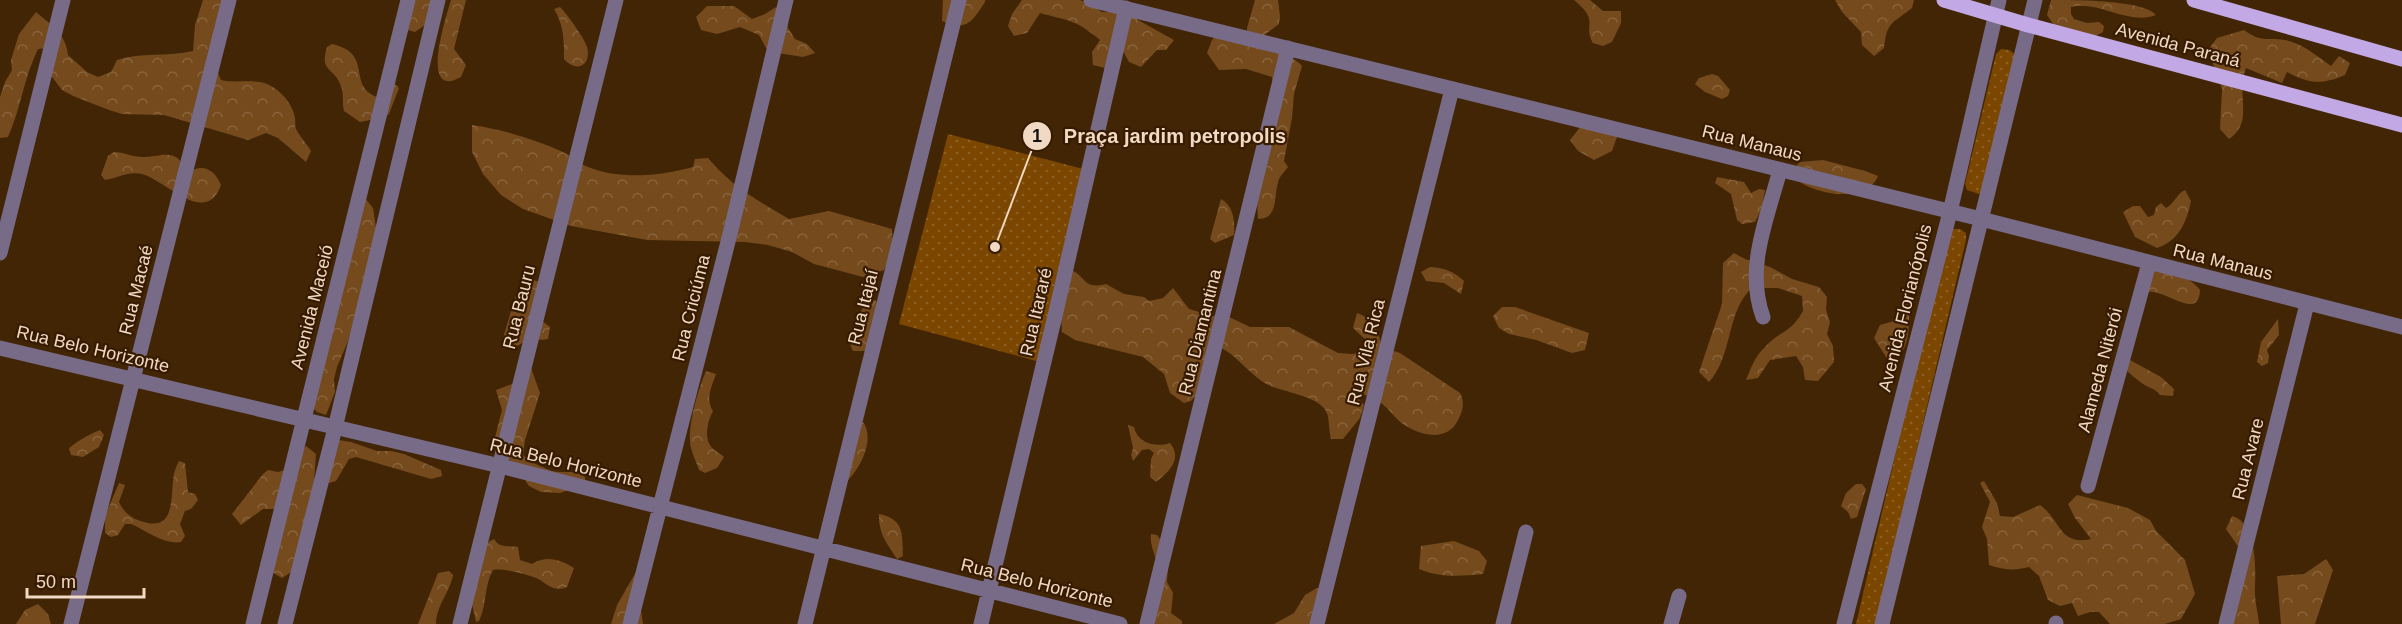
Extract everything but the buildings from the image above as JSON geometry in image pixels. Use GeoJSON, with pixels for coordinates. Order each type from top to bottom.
{"type":"FeatureCollection","features":[{"type":"Feature","properties":{"kind":"main road","name":"Avenida Paraná"},"geometry":{"type":"LineString","coordinates":[[1944,0],[1997,7],[2028,25],[2402,125]]}},
{"type":"Feature","properties":{"kind":"main road"},"geometry":{"type":"LineString","coordinates":[[2194,0],[2402,60]]}},
{"type":"Feature","properties":{"kind":"street"},"geometry":{"type":"LineString","coordinates":[[0,253],[63,0]]}},
{"type":"Feature","properties":{"kind":"street","name":"Rua Macaé"},"geometry":{"type":"LineString","coordinates":[[71,624],[229,0]]}},
{"type":"Feature","properties":{"kind":"street","name":"Avenida Maceió"},"geometry":{"type":"LineString","coordinates":[[253,624],[408,0]]}},
{"type":"Feature","properties":{"kind":"street"},"geometry":{"type":"LineString","coordinates":[[285,624],[335,428],[438,0]]}},
{"type":"Feature","properties":{"kind":"street","name":"Rua Bauru"},"geometry":{"type":"LineString","coordinates":[[459,624],[616,0]]}},
{"type":"Feature","properties":{"kind":"street","name":"Rua Criciúma"},"geometry":{"type":"LineString","coordinates":[[630,624],[786,0]]}},
{"type":"Feature","properties":{"kind":"street","name":"Rua Itajaí"},"geometry":{"type":"LineString","coordinates":[[805,624],[959,0]]}},
{"type":"Feature","properties":{"kind":"street","name":"Rua Manaus"},"geometry":{"type":"LineString","coordinates":[[1091,0],[1982,219],[2402,327]]}},
{"type":"Feature","properties":{"kind":"street"},"geometry":{"type":"LineString","coordinates":[[1882,624],[2035,0]]}},
{"type":"Feature","properties":{"kind":"street","name":"Avenida Florianópolis"},"geometry":{"type":"LineString","coordinates":[[1844,624],[1950,212],[1997,7]]}},
{"type":"Feature","properties":{"kind":"street","name":"Rua Itararé"},"geometry":{"type":"LineString","coordinates":[[981,624],[1126,8]]}},
{"type":"Feature","properties":{"kind":"street","name":"Rua Diamantina"},"geometry":{"type":"LineString","coordinates":[[1147,624],[1288,48]]}},
{"type":"Feature","properties":{"kind":"street","name":"Rua Vila Rica"},"geometry":{"type":"LineString","coordinates":[[1317,624],[1452,89]]}},
{"type":"Feature","properties":{"kind":"street"},"geometry":{"type":"LineString","coordinates":[[1763,317],[1756,298],[1755,276],[1759,245],[1780,170]]}},
{"type":"Feature","properties":{"kind":"street","name":"Alameda Niterói"},"geometry":{"type":"LineString","coordinates":[[2088,486],[2149,263]]}},
{"type":"Feature","properties":{"kind":"street","name":"Rua Avare"},"geometry":{"type":"LineString","coordinates":[[2226,624],[2307,304]]}},
{"type":"Feature","properties":{"kind":"street","name":"Rua Belo Horizonte"},"geometry":{"type":"LineString","coordinates":[[0,348],[135,378],[500,466],[1120,624]]}},
{"type":"Feature","properties":{"kind":"street"},"geometry":{"type":"LineString","coordinates":[[1503,624],[1526,532]]}},
{"type":"Feature","properties":{"kind":"street"},"geometry":{"type":"LineString","coordinates":[[1671,624],[1679,596]]}},
{"type":"Feature","properties":{"kind":"shaded area"},"geometry":{"type":"Polygon","coordinates":[[[2001,49],[2015,54],[1985,190],[1979,194],[1967,190],[1965,184],[1996,54],[2001,49]]]}},
{"type":"Feature","properties":{"kind":"shaded area"},"geometry":{"type":"Polygon","coordinates":[[[948,134],[1091,171],[1040,362],[899,324],[948,134]]]}},
{"type":"Feature","properties":{"kind":"shaded area"},"geometry":{"type":"Polygon","coordinates":[[[1952,229],[1960,229],[1966,233],[1966,240],[1876,624],[1856,624],[1947,233],[1952,229]]]}},
{"type":"Feature","properties":{"kind":"green space"},"geometry":{"type":"Polygon","coordinates":[[[203,0],[230,0],[216,68],[221,80],[266,83],[277,90],[291,106],[296,129],[311,151],[306,162],[278,138],[266,133],[248,140],[164,115],[122,114],[73,96],[62,90],[46,69],[50,48],[38,49],[8,137],[0,138],[0,97],[12,70],[11,60],[19,34],[36,12],[61,36],[68,55],[87,72],[98,77],[111,72],[117,60],[193,51],[195,25],[203,0]]]}},
{"type":"Feature","properties":{"kind":"green space"},"geometry":{"type":"Polygon","coordinates":[[[409,0],[433,0],[425,25],[415,32],[408,30],[409,0]]]}},
{"type":"Feature","properties":{"kind":"green space"},"geometry":{"type":"Polygon","coordinates":[[[451,0],[466,0],[454,49],[466,65],[461,77],[448,81],[441,77],[438,53],[451,0]]]}},
{"type":"Feature","properties":{"kind":"green space"},"geometry":{"type":"Polygon","coordinates":[[[943,0],[985,0],[985,2],[972,20],[963,25],[957,25],[942,21],[943,0]]]}},
{"type":"Feature","properties":{"kind":"green space"},"geometry":{"type":"Polygon","coordinates":[[[1022,0],[1080,0],[1102,12],[1128,11],[1138,20],[1174,40],[1166,50],[1157,50],[1141,67],[1129,62],[1123,51],[1105,68],[1093,65],[1092,52],[1100,40],[1072,22],[1040,13],[1027,33],[1014,36],[1008,26],[1012,14],[1022,0]]]}},
{"type":"Feature","properties":{"kind":"green space"},"geometry":{"type":"Polygon","coordinates":[[[1255,0],[1278,0],[1279,24],[1263,36],[1247,31],[1255,0]]]}},
{"type":"Feature","properties":{"kind":"green space"},"geometry":{"type":"Polygon","coordinates":[[[1574,0],[1590,0],[1603,11],[1621,11],[1621,23],[1612,42],[1603,46],[1593,43],[1587,13],[1574,0]]]}},
{"type":"Feature","properties":{"kind":"green space"},"geometry":{"type":"Polygon","coordinates":[[[1835,0],[1914,0],[1912,8],[1889,28],[1884,48],[1874,56],[1862,45],[1861,32],[1842,12],[1835,0]]]}},
{"type":"Feature","properties":{"kind":"green space"},"geometry":{"type":"Polygon","coordinates":[[[2051,0],[2092,1],[2138,6],[2156,15],[2146,18],[2135,17],[2092,7],[2071,7],[2074,19],[2087,23],[2099,22],[2104,26],[2103,32],[2092,38],[2055,27],[2047,15],[2051,0]]]}},
{"type":"Feature","properties":{"kind":"green space"},"geometry":{"type":"Polygon","coordinates":[[[707,6],[734,6],[752,19],[776,7],[786,16],[788,28],[795,39],[807,44],[815,53],[803,57],[778,53],[766,48],[759,35],[740,27],[717,34],[701,30],[696,17],[707,6]]]}},
{"type":"Feature","properties":{"kind":"green space"},"geometry":{"type":"Polygon","coordinates":[[[560,7],[587,47],[587,59],[582,65],[573,66],[564,59],[562,27],[554,9],[560,7]]]}},
{"type":"Feature","properties":{"kind":"green space"},"geometry":{"type":"Polygon","coordinates":[[[2244,30],[2260,38],[2285,40],[2297,44],[2331,66],[2339,56],[2350,63],[2345,75],[2322,82],[2302,79],[2287,72],[2282,83],[2246,68],[2242,88],[2243,116],[2237,132],[2229,139],[2220,129],[2222,89],[2208,50],[2217,38],[2244,30]]]}},
{"type":"Feature","properties":{"kind":"green space"},"geometry":{"type":"Polygon","coordinates":[[[1217,34],[1275,50],[1296,60],[1302,66],[1294,94],[1284,161],[1288,167],[1279,179],[1273,210],[1265,218],[1258,219],[1257,198],[1273,84],[1272,77],[1246,69],[1219,70],[1207,53],[1217,34]]]}},
{"type":"Feature","properties":{"kind":"green space"},"geometry":{"type":"Polygon","coordinates":[[[332,44],[353,55],[361,79],[369,93],[380,98],[394,83],[399,88],[389,114],[385,117],[360,122],[344,111],[341,86],[325,61],[327,47],[332,44]]]}},
{"type":"Feature","properties":{"kind":"green space"},"geometry":{"type":"Polygon","coordinates":[[[1712,74],[1718,76],[1730,90],[1728,96],[1722,99],[1705,92],[1695,84],[1699,78],[1712,74]]]}},
{"type":"Feature","properties":{"kind":"green space"},"geometry":{"type":"Polygon","coordinates":[[[472,125],[531,139],[565,153],[588,167],[613,174],[668,173],[693,167],[695,159],[708,158],[736,185],[789,219],[829,211],[892,229],[893,250],[884,270],[863,277],[814,264],[792,252],[768,245],[745,242],[647,240],[571,226],[523,209],[501,195],[483,174],[472,152],[472,125]]]}},
{"type":"Feature","properties":{"kind":"green space"},"geometry":{"type":"Polygon","coordinates":[[[1582,125],[1616,133],[1617,137],[1612,151],[1594,160],[1578,151],[1570,140],[1582,125]]]}},
{"type":"Feature","properties":{"kind":"green space"},"geometry":{"type":"Polygon","coordinates":[[[114,152],[138,157],[173,156],[189,172],[204,168],[212,172],[221,185],[214,197],[205,202],[195,202],[142,174],[128,174],[105,180],[101,175],[108,156],[114,152]]]}},
{"type":"Feature","properties":{"kind":"green space"},"geometry":{"type":"Polygon","coordinates":[[[1823,160],[1878,176],[1872,185],[1863,191],[1840,194],[1815,189],[1796,179],[1795,167],[1800,162],[1823,160]]]}},
{"type":"Feature","properties":{"kind":"green space"},"geometry":{"type":"Polygon","coordinates":[[[1717,177],[1744,182],[1751,193],[1759,189],[1765,190],[1762,208],[1755,222],[1742,224],[1737,220],[1731,194],[1715,183],[1717,177]]]}},
{"type":"Feature","properties":{"kind":"green space"},"geometry":{"type":"Polygon","coordinates":[[[2185,190],[2191,201],[2181,229],[2171,241],[2157,248],[2135,237],[2123,212],[2133,206],[2140,206],[2148,217],[2154,215],[2156,207],[2161,203],[2166,208],[2185,190]]]}},
{"type":"Feature","properties":{"kind":"green space"},"geometry":{"type":"Polygon","coordinates":[[[365,198],[373,208],[377,234],[348,341],[337,367],[334,379],[335,392],[326,415],[317,412],[310,405],[365,198]]]}},
{"type":"Feature","properties":{"kind":"green space"},"geometry":{"type":"Polygon","coordinates":[[[1221,199],[1231,210],[1234,235],[1215,243],[1210,239],[1221,199]]]}},
{"type":"Feature","properties":{"kind":"green space"},"geometry":{"type":"Polygon","coordinates":[[[1734,253],[1770,267],[1792,279],[1819,287],[1827,297],[1826,310],[1830,322],[1827,334],[1833,346],[1834,362],[1818,381],[1805,380],[1803,367],[1796,356],[1770,360],[1758,378],[1746,380],[1762,351],[1794,324],[1803,311],[1802,296],[1778,288],[1752,288],[1738,309],[1717,371],[1709,382],[1699,372],[1722,304],[1723,263],[1734,253]]]}},
{"type":"Feature","properties":{"kind":"green space"},"geometry":{"type":"Polygon","coordinates":[[[1430,267],[1448,271],[1464,281],[1461,294],[1444,283],[1426,281],[1421,272],[1430,267]]]}},
{"type":"Feature","properties":{"kind":"green space"},"geometry":{"type":"Polygon","coordinates":[[[1071,270],[1089,284],[1106,284],[1124,294],[1144,297],[1149,301],[1163,298],[1173,288],[1189,309],[1213,316],[1227,316],[1250,327],[1289,327],[1338,353],[1366,352],[1369,348],[1367,341],[1353,328],[1357,313],[1368,319],[1376,329],[1381,354],[1394,351],[1400,353],[1460,393],[1463,403],[1461,413],[1453,428],[1446,433],[1430,435],[1405,425],[1379,401],[1360,393],[1356,396],[1364,405],[1360,418],[1343,439],[1331,439],[1328,416],[1318,403],[1263,382],[1220,347],[1196,395],[1191,401],[1184,403],[1170,393],[1164,374],[1143,357],[1075,340],[1062,332],[1061,317],[1071,270]]]}},
{"type":"Feature","properties":{"kind":"green space"},"geometry":{"type":"Polygon","coordinates":[[[2151,270],[2171,273],[2190,281],[2200,290],[2198,299],[2188,304],[2155,292],[2148,292],[2151,270]]]}},
{"type":"Feature","properties":{"kind":"green space"},"geometry":{"type":"Polygon","coordinates":[[[526,281],[540,282],[542,321],[550,327],[548,339],[530,340],[513,348],[508,347],[504,345],[503,338],[515,298],[526,281]]]}},
{"type":"Feature","properties":{"kind":"green space"},"geometry":{"type":"Polygon","coordinates":[[[1909,294],[1906,343],[1903,351],[1897,357],[1888,360],[1874,338],[1880,325],[1894,321],[1903,300],[1909,294]]]}},
{"type":"Feature","properties":{"kind":"green space"},"geometry":{"type":"Polygon","coordinates":[[[876,300],[877,307],[868,351],[853,351],[850,339],[854,326],[866,302],[876,300]]]}},
{"type":"Feature","properties":{"kind":"green space"},"geometry":{"type":"Polygon","coordinates":[[[1502,307],[1515,307],[1589,333],[1585,350],[1572,353],[1536,340],[1509,334],[1499,328],[1493,316],[1502,307]]]}},
{"type":"Feature","properties":{"kind":"green space"},"geometry":{"type":"Polygon","coordinates":[[[2278,319],[2279,335],[2267,350],[2268,363],[2262,366],[2257,362],[2261,342],[2278,319]]]}},
{"type":"Feature","properties":{"kind":"green space"},"geometry":{"type":"Polygon","coordinates":[[[2130,360],[2161,377],[2174,389],[2173,396],[2160,395],[2133,376],[2123,367],[2130,360]]]}},
{"type":"Feature","properties":{"kind":"green space"},"geometry":{"type":"Polygon","coordinates":[[[530,365],[540,393],[525,440],[523,455],[533,463],[552,471],[573,472],[585,477],[585,484],[560,493],[541,492],[529,486],[513,462],[500,456],[493,445],[502,410],[496,390],[517,382],[530,365]]]}},
{"type":"Feature","properties":{"kind":"green space"},"geometry":{"type":"Polygon","coordinates":[[[706,371],[716,374],[709,397],[713,411],[708,424],[709,444],[724,457],[717,468],[705,473],[699,470],[691,446],[690,434],[695,406],[706,371]]]}},
{"type":"Feature","properties":{"kind":"green space"},"geometry":{"type":"Polygon","coordinates":[[[863,422],[867,429],[867,446],[860,464],[844,484],[856,426],[863,422]]]}},
{"type":"Feature","properties":{"kind":"green space"},"geometry":{"type":"Polygon","coordinates":[[[1128,425],[1134,427],[1139,437],[1148,443],[1159,445],[1170,443],[1174,449],[1173,465],[1156,482],[1150,477],[1151,459],[1154,453],[1149,449],[1142,450],[1133,461],[1128,425]]]}},
{"type":"Feature","properties":{"kind":"green space"},"geometry":{"type":"Polygon","coordinates":[[[100,430],[104,435],[99,447],[83,457],[71,455],[69,449],[71,447],[100,430]]]}},
{"type":"Feature","properties":{"kind":"green space"},"geometry":{"type":"Polygon","coordinates":[[[338,440],[377,451],[404,454],[441,470],[442,476],[431,479],[356,457],[349,459],[336,481],[329,483],[324,479],[338,440]]]}},
{"type":"Feature","properties":{"kind":"green space"},"geometry":{"type":"Polygon","coordinates":[[[306,446],[316,454],[314,481],[293,571],[282,578],[270,571],[276,509],[263,509],[241,525],[232,514],[263,474],[268,470],[278,472],[291,468],[297,456],[306,446]]]}},
{"type":"Feature","properties":{"kind":"green space"},"geometry":{"type":"Polygon","coordinates":[[[179,461],[185,463],[188,492],[195,494],[198,500],[191,509],[185,511],[180,524],[185,536],[181,542],[161,539],[131,524],[125,524],[118,535],[111,537],[105,533],[105,516],[119,483],[125,485],[119,502],[129,515],[155,524],[162,521],[170,509],[174,474],[179,461]]]}},
{"type":"Feature","properties":{"kind":"green space"},"geometry":{"type":"Polygon","coordinates":[[[1984,481],[1997,503],[2000,516],[2013,517],[2040,505],[2061,530],[2072,539],[2091,539],[2075,518],[2068,504],[2077,495],[2128,508],[2150,520],[2156,531],[2185,560],[2195,594],[2181,619],[2165,624],[2110,624],[2099,612],[2078,616],[2072,603],[2060,606],[2048,600],[2039,576],[2029,567],[2009,569],[1989,565],[1987,539],[1982,527],[1990,502],[1980,483],[1984,481]]]}},
{"type":"Feature","properties":{"kind":"green space"},"geometry":{"type":"Polygon","coordinates":[[[1856,484],[1862,484],[1866,489],[1857,517],[1851,519],[1848,512],[1841,506],[1846,493],[1856,484]]]}},
{"type":"Feature","properties":{"kind":"green space"},"geometry":{"type":"Polygon","coordinates":[[[879,514],[894,520],[900,529],[903,556],[897,559],[882,533],[879,514]]]}},
{"type":"Feature","properties":{"kind":"green space"},"geometry":{"type":"Polygon","coordinates":[[[2232,516],[2246,527],[2253,546],[2255,596],[2259,624],[2230,624],[2242,552],[2226,529],[2232,516]]]}},
{"type":"Feature","properties":{"kind":"green space"},"geometry":{"type":"Polygon","coordinates":[[[1151,534],[1157,535],[1169,551],[1167,582],[1173,593],[1171,613],[1182,621],[1182,624],[1156,624],[1146,619],[1156,567],[1151,534]]]}},
{"type":"Feature","properties":{"kind":"green space"},"geometry":{"type":"Polygon","coordinates":[[[494,539],[502,545],[518,547],[520,560],[532,564],[553,559],[574,568],[567,587],[558,589],[526,575],[493,570],[488,582],[482,615],[476,622],[472,604],[483,545],[494,539]]]}},
{"type":"Feature","properties":{"kind":"green space"},"geometry":{"type":"Polygon","coordinates":[[[1454,541],[1479,551],[1487,561],[1483,574],[1443,575],[1419,569],[1421,546],[1454,541]]]}},
{"type":"Feature","properties":{"kind":"green space"},"geometry":{"type":"Polygon","coordinates":[[[2326,559],[2333,570],[2315,624],[2281,624],[2277,576],[2304,574],[2326,559]]]}},
{"type":"Feature","properties":{"kind":"green space"},"geometry":{"type":"Polygon","coordinates":[[[449,571],[453,575],[438,611],[436,624],[418,624],[438,573],[449,571]]]}},
{"type":"Feature","properties":{"kind":"green space"},"geometry":{"type":"Polygon","coordinates":[[[636,572],[643,624],[611,624],[617,605],[636,572]]]}},
{"type":"Feature","properties":{"kind":"green space"},"geometry":{"type":"Polygon","coordinates":[[[1317,588],[1321,590],[1316,624],[1274,624],[1294,613],[1305,595],[1317,588]]]}},
{"type":"Feature","properties":{"kind":"green space"},"geometry":{"type":"Polygon","coordinates":[[[38,604],[48,614],[51,624],[16,624],[25,610],[38,604]]]}},
{"type":"Feature","properties":{"kind":"place","name":"Praça jardim petropolis"},"geometry":{"type":"Point","coordinates":[995,247]}}]}
